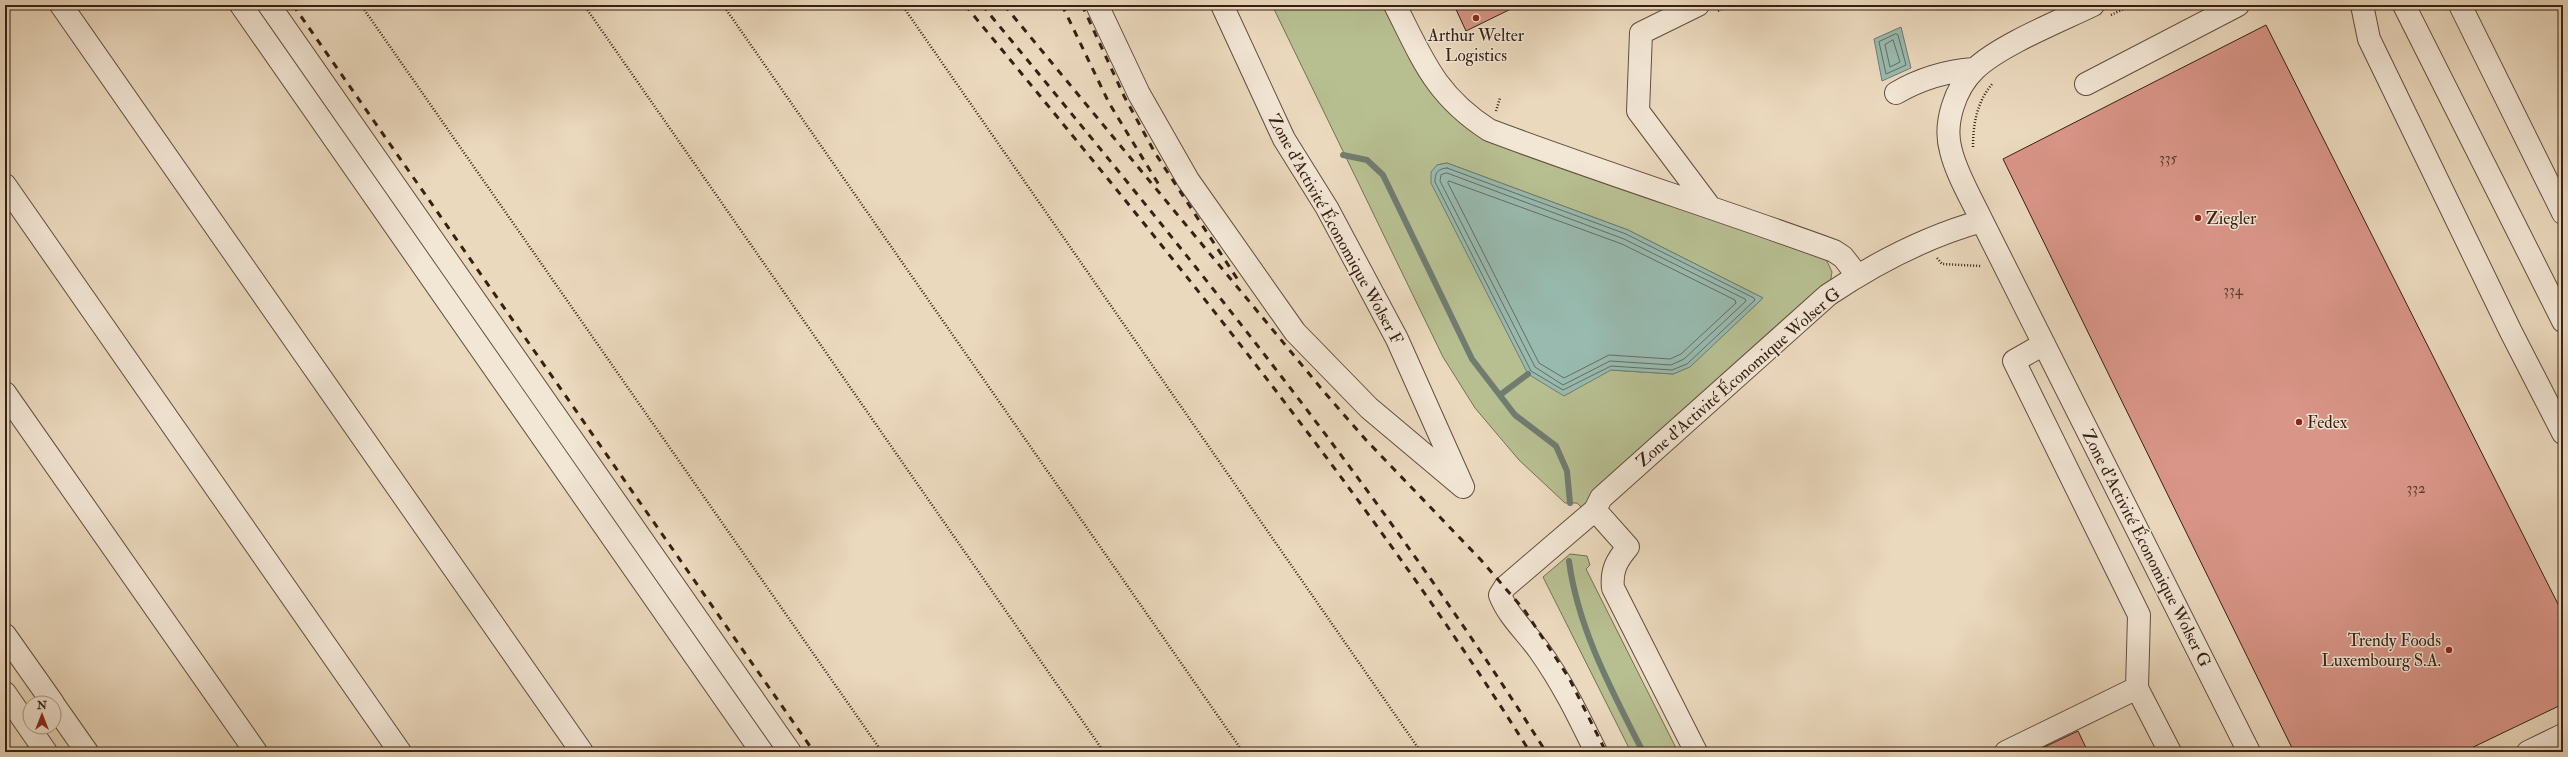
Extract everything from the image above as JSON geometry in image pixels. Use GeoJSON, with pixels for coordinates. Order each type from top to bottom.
{"type":"FeatureCollection","features":[{"type":"Feature","properties":{"kind":"lane"},"geometry":{"type":"LineString","coordinates":[[61,5],[582,752]]}},
{"type":"Feature","properties":{"kind":"lane"},"geometry":{"type":"LineString","coordinates":[[241,5],[762,752]]}},
{"type":"Feature","properties":{"kind":"lane"},"geometry":{"type":"LineString","coordinates":[[269,5],[790,752]]}},
{"type":"Feature","properties":{"kind":"lane","name":"Zone d'Activité Économique Wolser F"},"geometry":{"type":"LineString","coordinates":[[1097,5],[1139,94],[1188,180],[1295,332],[1369,408],[1463,487],[1397,339],[1334,221],[1284,139],[1222,5]]}},
{"type":"Feature","properties":{"kind":"lane"},"geometry":{"type":"LineString","coordinates":[[1395,5],[1429,71],[1445,94],[1465,114],[1489,130],[1654,190],[1710,207],[1834,251],[1843,257],[1857,275]]}},
{"type":"Feature","properties":{"kind":"lane"},"geometry":{"type":"LineString","coordinates":[[1698,5],[1642,33],[1638,111],[1710,207]]}},
{"type":"Feature","properties":{"kind":"lane"},"geometry":{"type":"LineString","coordinates":[[2086,84],[2238,5]]}},
{"type":"Feature","properties":{"kind":"lane"},"geometry":{"type":"LineString","coordinates":[[2362,5],[2370,39],[2511,332],[2563,433]]}},
{"type":"Feature","properties":{"kind":"lane"},"geometry":{"type":"LineString","coordinates":[[2404,5],[2563,321]]}},
{"type":"Feature","properties":{"kind":"lane"},"geometry":{"type":"LineString","coordinates":[[2460,5],[2563,213]]}},
{"type":"Feature","properties":{"kind":"lane","name":"Zone d'Activité Économique Wolser G"},"geometry":{"type":"LineString","coordinates":[[2099,12],[1998,52],[1974,69],[1958,93],[1949,120],[1950,149],[1960,176],[2249,752]]}},
{"type":"Feature","properties":{"kind":"lane"},"geometry":{"type":"LineString","coordinates":[[1896,93],[1916,81],[1958,70],[1974,69]]}},
{"type":"Feature","properties":{"kind":"lane"},"geometry":{"type":"LineString","coordinates":[[5,186],[400,752]]}},
{"type":"Feature","properties":{"kind":"lane","name":"Zone d'Activité Économique Wolser G"},"geometry":{"type":"LineString","coordinates":[[1596,752],[1570,699],[1540,650],[1504,605],[1500,595],[1505,587],[1592,512],[1601,498],[1763,351],[1828,295],[1857,275],[1928,241],[1982,220]]}},
{"type":"Feature","properties":{"kind":"lane"},"geometry":{"type":"LineString","coordinates":[[2044,344],[2014,361],[2139,615],[2137,688],[2170,752]]}},
{"type":"Feature","properties":{"kind":"lane"},"geometry":{"type":"LineString","coordinates":[[5,393],[256,752]]}},
{"type":"Feature","properties":{"kind":"lane"},"geometry":{"type":"LineString","coordinates":[[1592,512],[1628,547],[1618,560],[1611,574],[1612,588],[1696,752]]}},
{"type":"Feature","properties":{"kind":"lane"},"geometry":{"type":"LineString","coordinates":[[5,635],[47,695]]}},
{"type":"Feature","properties":{"kind":"lane"},"geometry":{"type":"LineString","coordinates":[[2006,752],[2137,688]]}},
{"type":"Feature","properties":{"kind":"lane"},"geometry":{"type":"LineString","coordinates":[[5,693],[46,752]]}},
{"type":"Feature","properties":{"kind":"lane"},"geometry":{"type":"LineString","coordinates":[[62,717],[87,752]]}},
{"type":"Feature","properties":{"kind":"lane"},"geometry":{"type":"LineString","coordinates":[[2528,752],[2563,735]]}},
{"type":"Feature","properties":{"kind":"path"},"geometry":{"type":"LineString","coordinates":[[361,5],[882,752]]}},
{"type":"Feature","properties":{"kind":"path"},"geometry":{"type":"LineString","coordinates":[[584,5],[1104,752]]}},
{"type":"Feature","properties":{"kind":"path"},"geometry":{"type":"LineString","coordinates":[[723,5],[1243,752]]}},
{"type":"Feature","properties":{"kind":"path"},"geometry":{"type":"LineString","coordinates":[[902,5],[1421,752]]}},
{"type":"Feature","properties":{"kind":"path"},"geometry":{"type":"LineString","coordinates":[[2099,12],[2132,5]]}},
{"type":"Feature","properties":{"kind":"path"},"geometry":{"type":"LineString","coordinates":[[1974,155],[1973,126],[1979,105],[1995,81]]}},
{"type":"Feature","properties":{"kind":"path"},"geometry":{"type":"LineString","coordinates":[[1928,241],[1935,257],[1942,264],[1989,266],[2003,262]]}},
{"type":"Feature","properties":{"kind":"green space"},"geometry":{"type":"Polygon","coordinates":[[[1272,5],[1389,5],[1462,118],[1826,259],[1832,272],[1828,295],[1589,515],[1577,503],[1565,503],[1519,460],[1475,408],[1443,357],[1272,5]],[[1447,163],[1437,165],[1611,370],[1673,374],[1689,367],[1763,298],[1628,230],[1447,163]]]}},
{"type":"Feature","properties":{"kind":"green space"},"geometry":{"type":"Polygon","coordinates":[[[1570,554],[1587,556],[1590,565],[1586,569],[1678,752],[1631,752],[1543,577],[1570,554]]]}},
{"type":"Feature","properties":{"kind":"water"},"geometry":{"type":"Polygon","coordinates":[[[1901,27],[1911,68],[1882,81],[1874,39],[1901,27]]]}},
{"type":"Feature","properties":{"kind":"water"},"geometry":{"type":"Polygon","coordinates":[[[1447,163],[1628,230],[1763,298],[1690,367],[1673,374],[1611,370],[1564,396],[1528,374],[1431,183],[1431,172],[1437,165],[1447,163]]]}},
{"type":"Feature","properties":{"kind":"building","name":"Arthur Welter Logistics"},"geometry":{"type":"Polygon","coordinates":[[[1454,5],[1519,5],[1466,31],[1454,5]]]}},
{"type":"Feature","properties":{"kind":"building"},"geometry":{"type":"Polygon","coordinates":[[[2266,25],[2563,614],[2563,704],[2463,752],[2294,752],[2003,159],[2266,25]]]}},
{"type":"Feature","properties":{"kind":"building"},"geometry":{"type":"Polygon","coordinates":[[[2078,731],[2088,752],[2034,752],[2078,731]]]}},
{"type":"Feature","properties":{"kind":"waterway"},"geometry":{"type":"LineString","coordinates":[[1343,155],[1367,160],[1383,175],[1472,359],[1515,415],[1556,446],[1567,471],[1570,503]]}},
{"type":"Feature","properties":{"kind":"waterway"},"geometry":{"type":"LineString","coordinates":[[1500,395],[1528,374]]}},
{"type":"Feature","properties":{"kind":"waterway"},"geometry":{"type":"LineString","coordinates":[[1569,561],[1573,586],[1588,635],[1608,683],[1643,752]]}},
{"type":"Feature","properties":{"kind":"railway"},"geometry":{"type":"LineString","coordinates":[[293,5],[814,752]]}},
{"type":"Feature","properties":{"kind":"railway"},"geometry":{"type":"LineString","coordinates":[[965,5],[1114,186],[1260,370],[1399,557],[1466,654],[1530,752]]}},
{"type":"Feature","properties":{"kind":"railway"},"geometry":{"type":"LineString","coordinates":[[982,5],[1204,277],[1347,463],[1415,557],[1482,654],[1546,752]]}},
{"type":"Feature","properties":{"kind":"railway"},"geometry":{"type":"LineString","coordinates":[[1004,5],[1325,393],[1366,440],[1481,560],[1525,611],[1569,678],[1606,752]]}},
{"type":"Feature","properties":{"kind":"railway"},"geometry":{"type":"LineString","coordinates":[[1062,5],[1109,103],[1159,185]]}},
{"type":"Feature","properties":{"kind":"railway"},"geometry":{"type":"LineString","coordinates":[[1082,5],[1124,96],[1155,153],[1240,283]]}},
{"type":"Feature","properties":{"kind":"place","name":"Arthur Welter Logistics"},"geometry":{"type":"Point","coordinates":[1476,18]}},
{"type":"Feature","properties":{"kind":"place","name":"Ziegler"},"geometry":{"type":"Point","coordinates":[2198,218]}},
{"type":"Feature","properties":{"kind":"place","name":"Fedex"},"geometry":{"type":"Point","coordinates":[2299,422]}},
{"type":"Feature","properties":{"kind":"place","name":"Trendy Foods Luxembourg S.A."},"geometry":{"type":"Point","coordinates":[2449,650]}}]}
